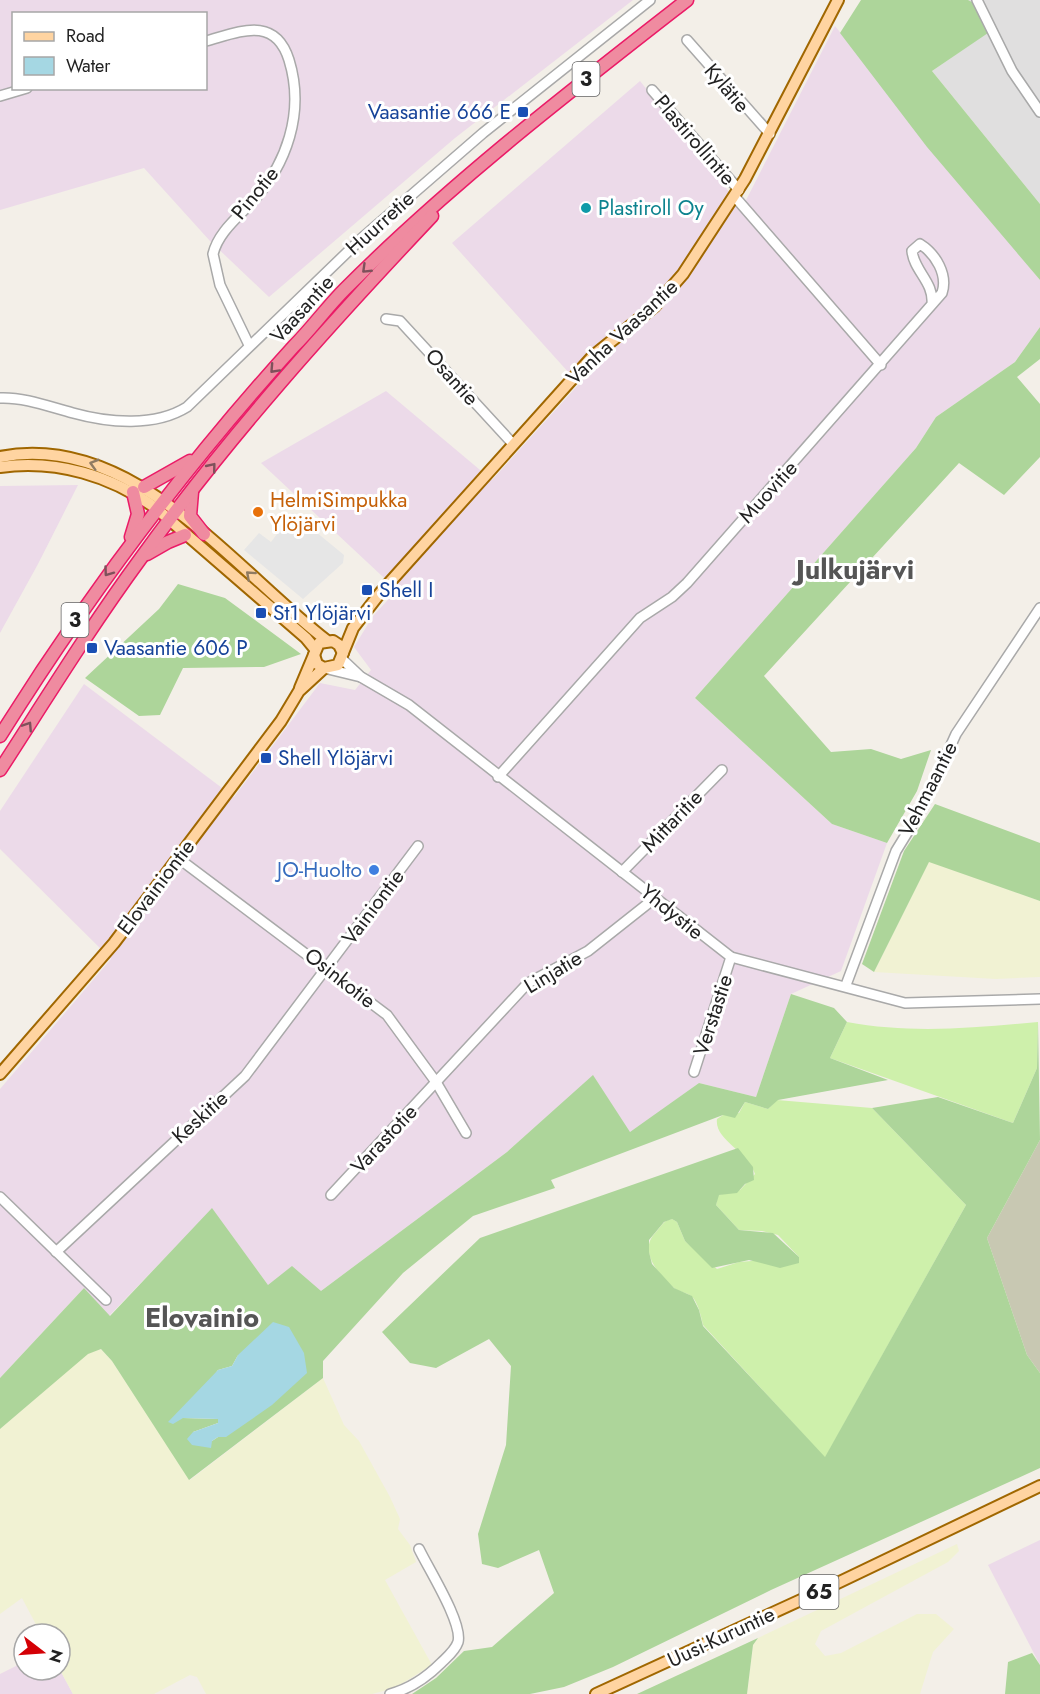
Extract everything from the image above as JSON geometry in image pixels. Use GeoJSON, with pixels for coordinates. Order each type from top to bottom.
{"type":"FeatureCollection","features":[{"type":"Feature","properties":{"kind":"highway","name":"Vaasantie"},"geometry":{"type":"LineString","coordinates":[[0,736],[44,666],[126,548],[199,455],[343,291],[446,193],[687,0]]}},
{"type":"Feature","properties":{"kind":"highway","name":"Vaasantie"},"geometry":{"type":"LineString","coordinates":[[0,770],[141,557],[192,491],[367,285],[488,160]]}},
{"type":"Feature","properties":{"kind":"highway"},"geometry":{"type":"LineString","coordinates":[[126,548],[138,514],[139,490],[176,471],[199,455]]}},
{"type":"Feature","properties":{"kind":"highway"},"geometry":{"type":"LineString","coordinates":[[192,491],[190,516],[204,534]]}},
{"type":"Feature","properties":{"kind":"highway"},"geometry":{"type":"LineString","coordinates":[[141,557],[185,535]]}},
{"type":"Feature","properties":{"kind":"main road","name":"Vanha Vaasantie"},"geometry":{"type":"LineString","coordinates":[[342,656],[353,628],[368,607],[513,444],[593,356],[656,306],[671,289],[737,193],[770,134],[838,0]]}},
{"type":"Feature","properties":{"kind":"main road"},"geometry":{"type":"LineString","coordinates":[[0,457],[48,454],[114,471],[160,505],[185,535],[306,638],[314,652],[317,664],[326,669],[338,666],[342,656],[339,645],[330,641],[204,534],[172,517]]}},
{"type":"Feature","properties":{"kind":"main road"},"geometry":{"type":"LineString","coordinates":[[0,467],[36,465],[78,471],[139,490]]}},
{"type":"Feature","properties":{"kind":"main road","name":"Vanha Vaasantie"},"geometry":{"type":"LineString","coordinates":[[330,641],[353,628]]}},
{"type":"Feature","properties":{"kind":"main road"},"geometry":{"type":"LineString","coordinates":[[314,652],[330,641]]}},
{"type":"Feature","properties":{"kind":"main road","name":"Elovainiontie"},"geometry":{"type":"LineString","coordinates":[[0,1074],[114,943],[281,722],[299,691],[314,652]]}},
{"type":"Feature","properties":{"kind":"main road","name":"Elovainiontie"},"geometry":{"type":"LineString","coordinates":[[299,691],[326,669]]}},
{"type":"Feature","properties":{"kind":"main road","name":"Uusi-Kuruntie"},"geometry":{"type":"LineString","coordinates":[[596,1694],[817,1593],[1040,1486]]}},
{"type":"Feature","properties":{"kind":"street","name":"Huurretie"},"geometry":{"type":"LineString","coordinates":[[0,398],[28,401],[91,418],[158,419],[187,407],[362,238],[465,148],[650,0]]}},
{"type":"Feature","properties":{"kind":"street"},"geometry":{"type":"LineString","coordinates":[[977,0],[1012,71],[1040,112]]}},
{"type":"Feature","properties":{"kind":"street","name":"Pinotie"},"geometry":{"type":"LineString","coordinates":[[207,41],[243,31],[270,32],[281,43],[287,54],[294,84],[294,116],[287,150],[273,178],[228,228],[213,254],[220,285],[249,345]]}},
{"type":"Feature","properties":{"kind":"street","name":"Kylätie"},"geometry":{"type":"LineString","coordinates":[[687,40],[770,134]]}},
{"type":"Feature","properties":{"kind":"street"},"geometry":{"type":"LineString","coordinates":[[0,96],[20,90]]}},
{"type":"Feature","properties":{"kind":"street","name":"Plastirollintie"},"geometry":{"type":"LineString","coordinates":[[652,90],[737,193]]}},
{"type":"Feature","properties":{"kind":"street"},"geometry":{"type":"LineString","coordinates":[[737,193],[881,365]]}},
{"type":"Feature","properties":{"kind":"street","name":"Muovitie"},"geometry":{"type":"LineString","coordinates":[[498,777],[640,618],[672,597],[687,583],[942,293],[945,284],[944,274],[926,248],[920,244],[912,251],[912,258],[929,284],[933,294],[932,304]]}},
{"type":"Feature","properties":{"kind":"street","name":"Osantie"},"geometry":{"type":"LineString","coordinates":[[386,318],[400,321],[513,444]]}},
{"type":"Feature","properties":{"kind":"street","name":"Vehmaantie"},"geometry":{"type":"LineString","coordinates":[[846,986],[896,851],[923,807],[956,734],[1040,608]]}},
{"type":"Feature","properties":{"kind":"street","name":"Yhdystie"},"geometry":{"type":"LineString","coordinates":[[342,656],[361,677]]}},
{"type":"Feature","properties":{"kind":"street","name":"Yhdystie"},"geometry":{"type":"LineString","coordinates":[[326,669],[361,677],[409,705],[498,777],[731,957],[905,1003],[1040,999]]}},
{"type":"Feature","properties":{"kind":"street","name":"Mittaritie"},"geometry":{"type":"LineString","coordinates":[[622,872],[722,770]]}},
{"type":"Feature","properties":{"kind":"street","name":"Vainiontie"},"geometry":{"type":"LineString","coordinates":[[327,968],[418,846]]}},
{"type":"Feature","properties":{"kind":"street","name":"Osinkotie"},"geometry":{"type":"LineString","coordinates":[[178,858],[387,1015],[436,1082],[466,1133]]}},
{"type":"Feature","properties":{"kind":"street","name":"Linjatie"},"geometry":{"type":"LineString","coordinates":[[436,1082],[528,983],[588,951],[655,898]]}},
{"type":"Feature","properties":{"kind":"street","name":"Verstastie"},"geometry":{"type":"LineString","coordinates":[[694,1072],[731,957]]}},
{"type":"Feature","properties":{"kind":"street","name":"Keskitie"},"geometry":{"type":"LineString","coordinates":[[56,1252],[245,1076],[327,968]]}},
{"type":"Feature","properties":{"kind":"street","name":"Varastotie"},"geometry":{"type":"LineString","coordinates":[[331,1195],[436,1082]]}},
{"type":"Feature","properties":{"kind":"street"},"geometry":{"type":"LineString","coordinates":[[0,1197],[106,1300]]}},
{"type":"Feature","properties":{"kind":"street"},"geometry":{"type":"LineString","coordinates":[[390,1694],[404,1690],[431,1673],[454,1650],[458,1641],[454,1619],[419,1549]]}},
{"type":"Feature","properties":{"kind":"shaded area"},"geometry":{"type":"Polygon","coordinates":[[[0,0],[633,0],[455,138],[269,297],[210,241],[144,168],[0,210],[0,0]]]}},
{"type":"Feature","properties":{"kind":"shaded area"},"geometry":{"type":"Polygon","coordinates":[[[968,0],[1040,0],[1040,204],[932,71],[987,33],[974,3],[968,0]]]}},
{"type":"Feature","properties":{"kind":"shaded area"},"geometry":{"type":"Polygon","coordinates":[[[835,26],[1040,280],[1040,327],[1015,362],[936,417],[916,448],[695,698],[832,824],[887,843],[841,971],[791,994],[756,1097],[699,1083],[630,1133],[593,1076],[507,1152],[321,1291],[268,1285],[212,1209],[109,1316],[84,1288],[0,1378],[0,1089],[111,959],[0,849],[0,811],[84,684],[234,797],[320,683],[355,690],[371,670],[354,647],[373,616],[397,590],[261,463],[386,391],[492,480],[579,384],[452,243],[640,81],[742,208],[835,26]]]}},
{"type":"Feature","properties":{"kind":"shaded area"},"geometry":{"type":"Polygon","coordinates":[[[78,485],[38,564],[0,633],[0,486],[78,485]]]}},
{"type":"Feature","properties":{"kind":"shaded area"},"geometry":{"type":"Polygon","coordinates":[[[293,513],[344,555],[343,563],[303,599],[244,550],[259,533],[271,542],[293,513]]]}},
{"type":"Feature","properties":{"kind":"shaded area"},"geometry":{"type":"Polygon","coordinates":[[[929,861],[1040,901],[1040,977],[996,979],[874,972],[929,861]]]}},
{"type":"Feature","properties":{"kind":"shaded area"},"geometry":{"type":"Polygon","coordinates":[[[1040,1140],[1040,1373],[1027,1355],[987,1238],[1040,1140]]]}},
{"type":"Feature","properties":{"kind":"shaded area"},"geometry":{"type":"Polygon","coordinates":[[[101,1349],[112,1361],[190,1480],[323,1378],[344,1425],[359,1441],[390,1497],[400,1519],[398,1529],[410,1545],[416,1562],[385,1580],[432,1665],[395,1688],[372,1694],[206,1694],[197,1677],[190,1675],[154,1694],[73,1694],[66,1682],[72,1682],[72,1622],[35,1622],[22,1598],[0,1614],[0,1429],[88,1353],[101,1349]]]}},
{"type":"Feature","properties":{"kind":"shaded area"},"geometry":{"type":"Polygon","coordinates":[[[1040,1540],[1040,1665],[988,1565],[1040,1540]]]}},
{"type":"Feature","properties":{"kind":"shaded area"},"geometry":{"type":"Polygon","coordinates":[[[957,1544],[959,1551],[948,1562],[821,1631],[815,1644],[825,1656],[841,1653],[917,1614],[936,1614],[954,1629],[933,1652],[920,1694],[747,1694],[753,1645],[758,1638],[957,1544]]]}},
{"type":"Feature","properties":{"kind":"shaded area"},"geometry":{"type":"Polygon","coordinates":[[[12,1668],[12,1682],[66,1682],[73,1694],[0,1694],[0,1674],[12,1668]]]}},
{"type":"Feature","properties":{"kind":"green space"},"geometry":{"type":"Polygon","coordinates":[[[861,0],[968,0],[974,3],[988,33],[932,71],[1040,204],[1040,280],[927,147],[840,33],[861,0]]]}},
{"type":"Feature","properties":{"kind":"green space"},"geometry":{"type":"Polygon","coordinates":[[[1040,327],[1040,359],[1017,377],[1040,404],[1040,457],[1004,495],[959,463],[764,676],[831,752],[871,749],[901,759],[931,750],[917,791],[887,843],[832,824],[695,698],[916,448],[936,417],[1015,362],[1040,327]]]}},
{"type":"Feature","properties":{"kind":"green space"},"geometry":{"type":"Polygon","coordinates":[[[178,584],[225,598],[301,654],[264,667],[183,668],[160,715],[139,716],[85,678],[159,609],[178,584]]]}},
{"type":"Feature","properties":{"kind":"green space"},"geometry":{"type":"Polygon","coordinates":[[[935,804],[1040,843],[1040,901],[929,862],[874,972],[862,964],[904,851],[935,804]]]}},
{"type":"Feature","properties":{"kind":"green space"},"geometry":{"type":"Polygon","coordinates":[[[791,994],[834,1008],[847,1022],[830,1058],[888,1080],[778,1100],[768,1109],[745,1102],[735,1118],[723,1115],[551,1180],[555,1188],[473,1216],[403,1273],[323,1361],[323,1378],[189,1480],[112,1361],[101,1349],[88,1354],[0,1429],[0,1378],[84,1288],[110,1316],[212,1208],[268,1285],[292,1266],[321,1291],[507,1152],[593,1075],[630,1132],[699,1083],[756,1097],[791,994]],[[238,1355],[232,1366],[218,1370],[183,1418],[218,1419],[218,1423],[193,1432],[212,1441],[218,1437],[238,1355]]]}},
{"type":"Feature","properties":{"kind":"green space"},"geometry":{"type":"Polygon","coordinates":[[[847,1022],[919,1029],[1038,1022],[1037,1068],[1013,1123],[830,1058],[847,1022]]]}},
{"type":"Feature","properties":{"kind":"green space"},"geometry":{"type":"Polygon","coordinates":[[[1038,1022],[1040,1140],[987,1238],[1027,1355],[1040,1373],[1040,1468],[771,1590],[613,1667],[564,1687],[530,1694],[412,1694],[436,1678],[464,1651],[492,1647],[554,1593],[539,1550],[498,1568],[482,1564],[478,1534],[506,1445],[511,1366],[489,1339],[436,1368],[410,1363],[382,1332],[480,1238],[738,1148],[753,1167],[754,1180],[745,1184],[737,1193],[719,1195],[716,1205],[739,1230],[773,1233],[799,1257],[799,1263],[780,1268],[749,1260],[712,1268],[685,1241],[677,1222],[672,1219],[664,1222],[649,1240],[652,1264],[674,1288],[692,1296],[703,1326],[825,1457],[966,1205],[872,1108],[938,1097],[1013,1123],[1037,1068],[1038,1022]]]}},
{"type":"Feature","properties":{"kind":"green space"},"geometry":{"type":"Polygon","coordinates":[[[777,1100],[872,1108],[966,1205],[825,1458],[703,1325],[694,1299],[668,1283],[657,1270],[650,1255],[650,1240],[664,1222],[672,1219],[677,1222],[685,1241],[717,1269],[739,1262],[799,1257],[778,1235],[762,1231],[739,1230],[716,1205],[718,1195],[740,1190],[755,1174],[746,1159],[721,1133],[717,1126],[717,1119],[723,1115],[739,1113],[745,1102],[768,1109],[777,1100]]]}},
{"type":"Feature","properties":{"kind":"green space"},"geometry":{"type":"Polygon","coordinates":[[[758,1638],[753,1645],[747,1694],[637,1694],[758,1638]]]}},
{"type":"Feature","properties":{"kind":"green space"},"geometry":{"type":"Polygon","coordinates":[[[1032,1653],[1040,1665],[1040,1694],[1005,1694],[1008,1662],[1032,1653]]]}},
{"type":"Feature","properties":{"kind":"water"},"geometry":{"type":"Polygon","coordinates":[[[273,1322],[289,1327],[304,1353],[307,1373],[272,1405],[226,1437],[218,1437],[212,1441],[211,1448],[192,1445],[187,1439],[193,1432],[218,1423],[218,1419],[183,1418],[173,1424],[168,1422],[218,1370],[232,1366],[238,1355],[273,1322]]]}},
{"type":"Feature","properties":{"kind":"place","name":"Vaasantie 666 E"},"geometry":{"type":"Point","coordinates":[523,112]}},
{"type":"Feature","properties":{"kind":"place","name":"Plastiroll Oy"},"geometry":{"type":"Point","coordinates":[586,208]}},
{"type":"Feature","properties":{"kind":"place","name":"HelmiSimpukka Ylöjärvi"},"geometry":{"type":"Point","coordinates":[258,512]}},
{"type":"Feature","properties":{"kind":"place","name":"Shell I"},"geometry":{"type":"Point","coordinates":[367,590]}},
{"type":"Feature","properties":{"kind":"place","name":"St1 Ylöjärvi"},"geometry":{"type":"Point","coordinates":[261,613]}},
{"type":"Feature","properties":{"kind":"place","name":"Vaasantie 606 P"},"geometry":{"type":"Point","coordinates":[92,648]}},
{"type":"Feature","properties":{"kind":"place","name":"Shell Ylöjärvi"},"geometry":{"type":"Point","coordinates":[266,758]}},
{"type":"Feature","properties":{"kind":"place","name":"JO-Huolto"},"geometry":{"type":"Point","coordinates":[374,870]}},
{"type":"Feature","properties":{"kind":"district","name":"Julkujärvi"},"geometry":{"type":"Point","coordinates":[855,569]}},
{"type":"Feature","properties":{"kind":"district","name":"Elovainio"},"geometry":{"type":"Point","coordinates":[202,1317]}}]}
